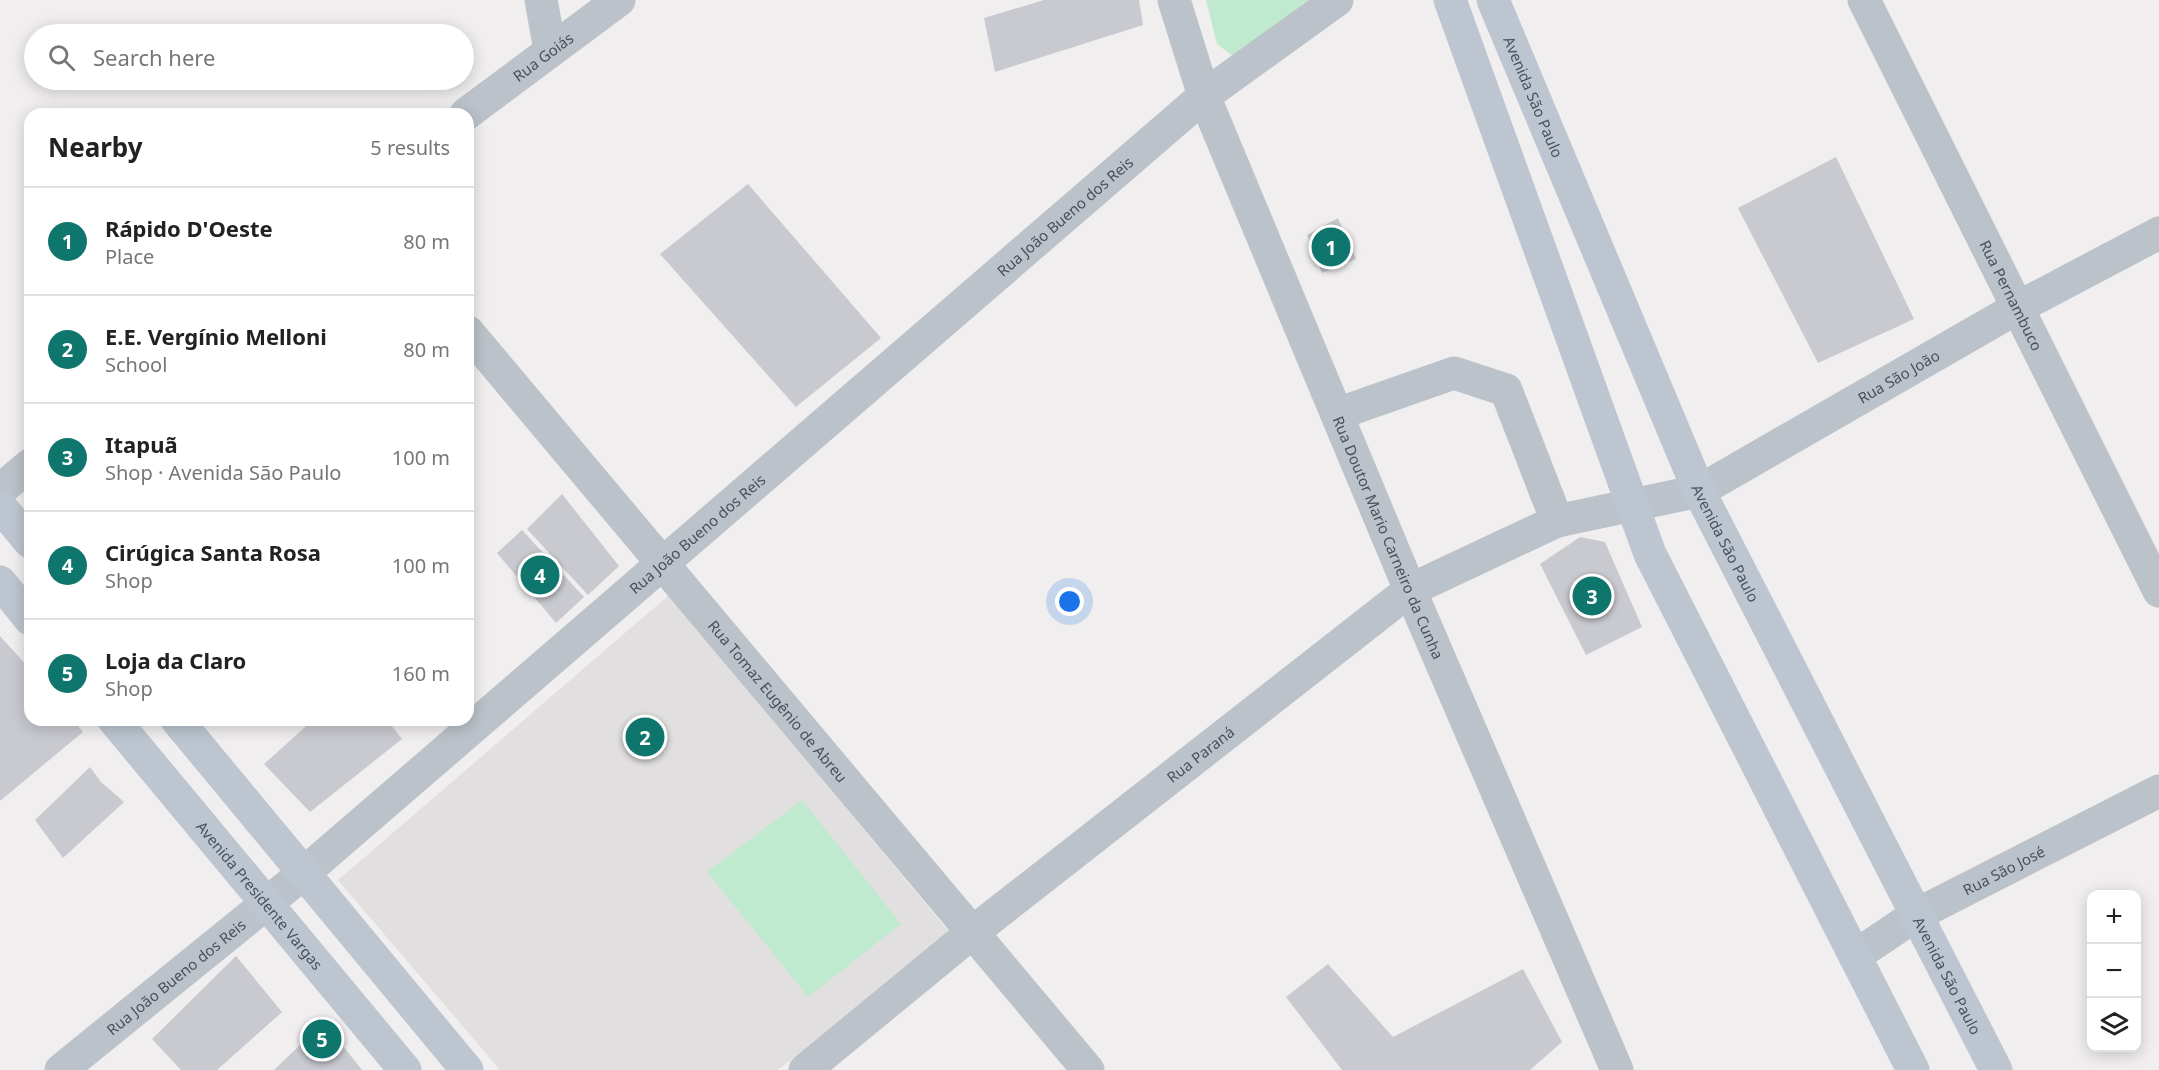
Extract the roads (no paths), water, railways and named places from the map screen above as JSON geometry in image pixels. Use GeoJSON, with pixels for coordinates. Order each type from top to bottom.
{"type":"FeatureCollection","features":[{"type":"Feature","properties":{"kind":"main road"},"geometry":{"type":"LineString","coordinates":[[1450,0],[1650,554],[1913,1070]]}},
{"type":"Feature","properties":{"kind":"main road","name":"Avenida São Paulo"},"geometry":{"type":"LineString","coordinates":[[1493,0],[1699,491],[1996,1070]]}},
{"type":"Feature","properties":{"kind":"main road"},"geometry":{"type":"LineString","coordinates":[[0,506],[24,535]]}},
{"type":"Feature","properties":{"kind":"main road"},"geometry":{"type":"LineString","coordinates":[[0,582],[24,612]]}},
{"type":"Feature","properties":{"kind":"main road","name":"Avenida Presidente Vargas"},"geometry":{"type":"LineString","coordinates":[[119,726],[405,1070]]}},
{"type":"Feature","properties":{"kind":"main road"},"geometry":{"type":"LineString","coordinates":[[182,726],[467,1070]]}},
{"type":"Feature","properties":{"kind":"street"},"geometry":{"type":"LineString","coordinates":[[542,0],[550,50]]}},
{"type":"Feature","properties":{"kind":"street","name":"Rua Goiás"},"geometry":{"type":"LineString","coordinates":[[474,108],[619,0]]}},
{"type":"Feature","properties":{"kind":"street","name":"Rua Doutor Mario Carneiro da Cunha"},"geometry":{"type":"LineString","coordinates":[[1174,0],[1204,96],[1613,1068]]}},
{"type":"Feature","properties":{"kind":"street","name":"Rua João Bueno dos Reis"},"geometry":{"type":"LineString","coordinates":[[61,1070],[304,873],[1204,96],[1336,0]]}},
{"type":"Feature","properties":{"kind":"street","name":"Rua Pernambuco"},"geometry":{"type":"LineString","coordinates":[[1864,0],[2159,591]]}},
{"type":"Feature","properties":{"kind":"street","name":"Rua São João"},"geometry":{"type":"LineString","coordinates":[[1632,507],[1699,491],[2018,308],[2159,233]]}},
{"type":"Feature","properties":{"kind":"street","name":"Rua Tomaz Eugênio de Abreu"},"geometry":{"type":"LineString","coordinates":[[474,339],[664,562],[1088,1070]]}},
{"type":"Feature","properties":{"kind":"street"},"geometry":{"type":"LineString","coordinates":[[1337,414],[1454,373],[1506,390],[1557,521]]}},
{"type":"Feature","properties":{"kind":"street"},"geometry":{"type":"LineString","coordinates":[[0,490],[24,470]]}},
{"type":"Feature","properties":{"kind":"street","name":"Rua Paraná"},"geometry":{"type":"LineString","coordinates":[[805,1070],[973,932],[1410,590],[1557,521],[1632,507]]}},
{"type":"Feature","properties":{"kind":"street","name":"Rua São José"},"geometry":{"type":"LineString","coordinates":[[1855,956],[1916,915],[2159,791]]}},
{"type":"Feature","properties":{"kind":"place","name":"Rápido D'Oeste"},"geometry":{"type":"Point","coordinates":[1331,247]}},
{"type":"Feature","properties":{"kind":"place","name":"Cirúgica Santa Rosa"},"geometry":{"type":"Point","coordinates":[540,575]}},
{"type":"Feature","properties":{"kind":"place","name":"Itapuã"},"geometry":{"type":"Point","coordinates":[1592,596]}},
{"type":"Feature","properties":{"kind":"place","name":"E.E. Vergínio Melloni"},"geometry":{"type":"Point","coordinates":[645,737]}},
{"type":"Feature","properties":{"kind":"place","name":"Loja da Claro"},"geometry":{"type":"Point","coordinates":[322,1039]}}]}
